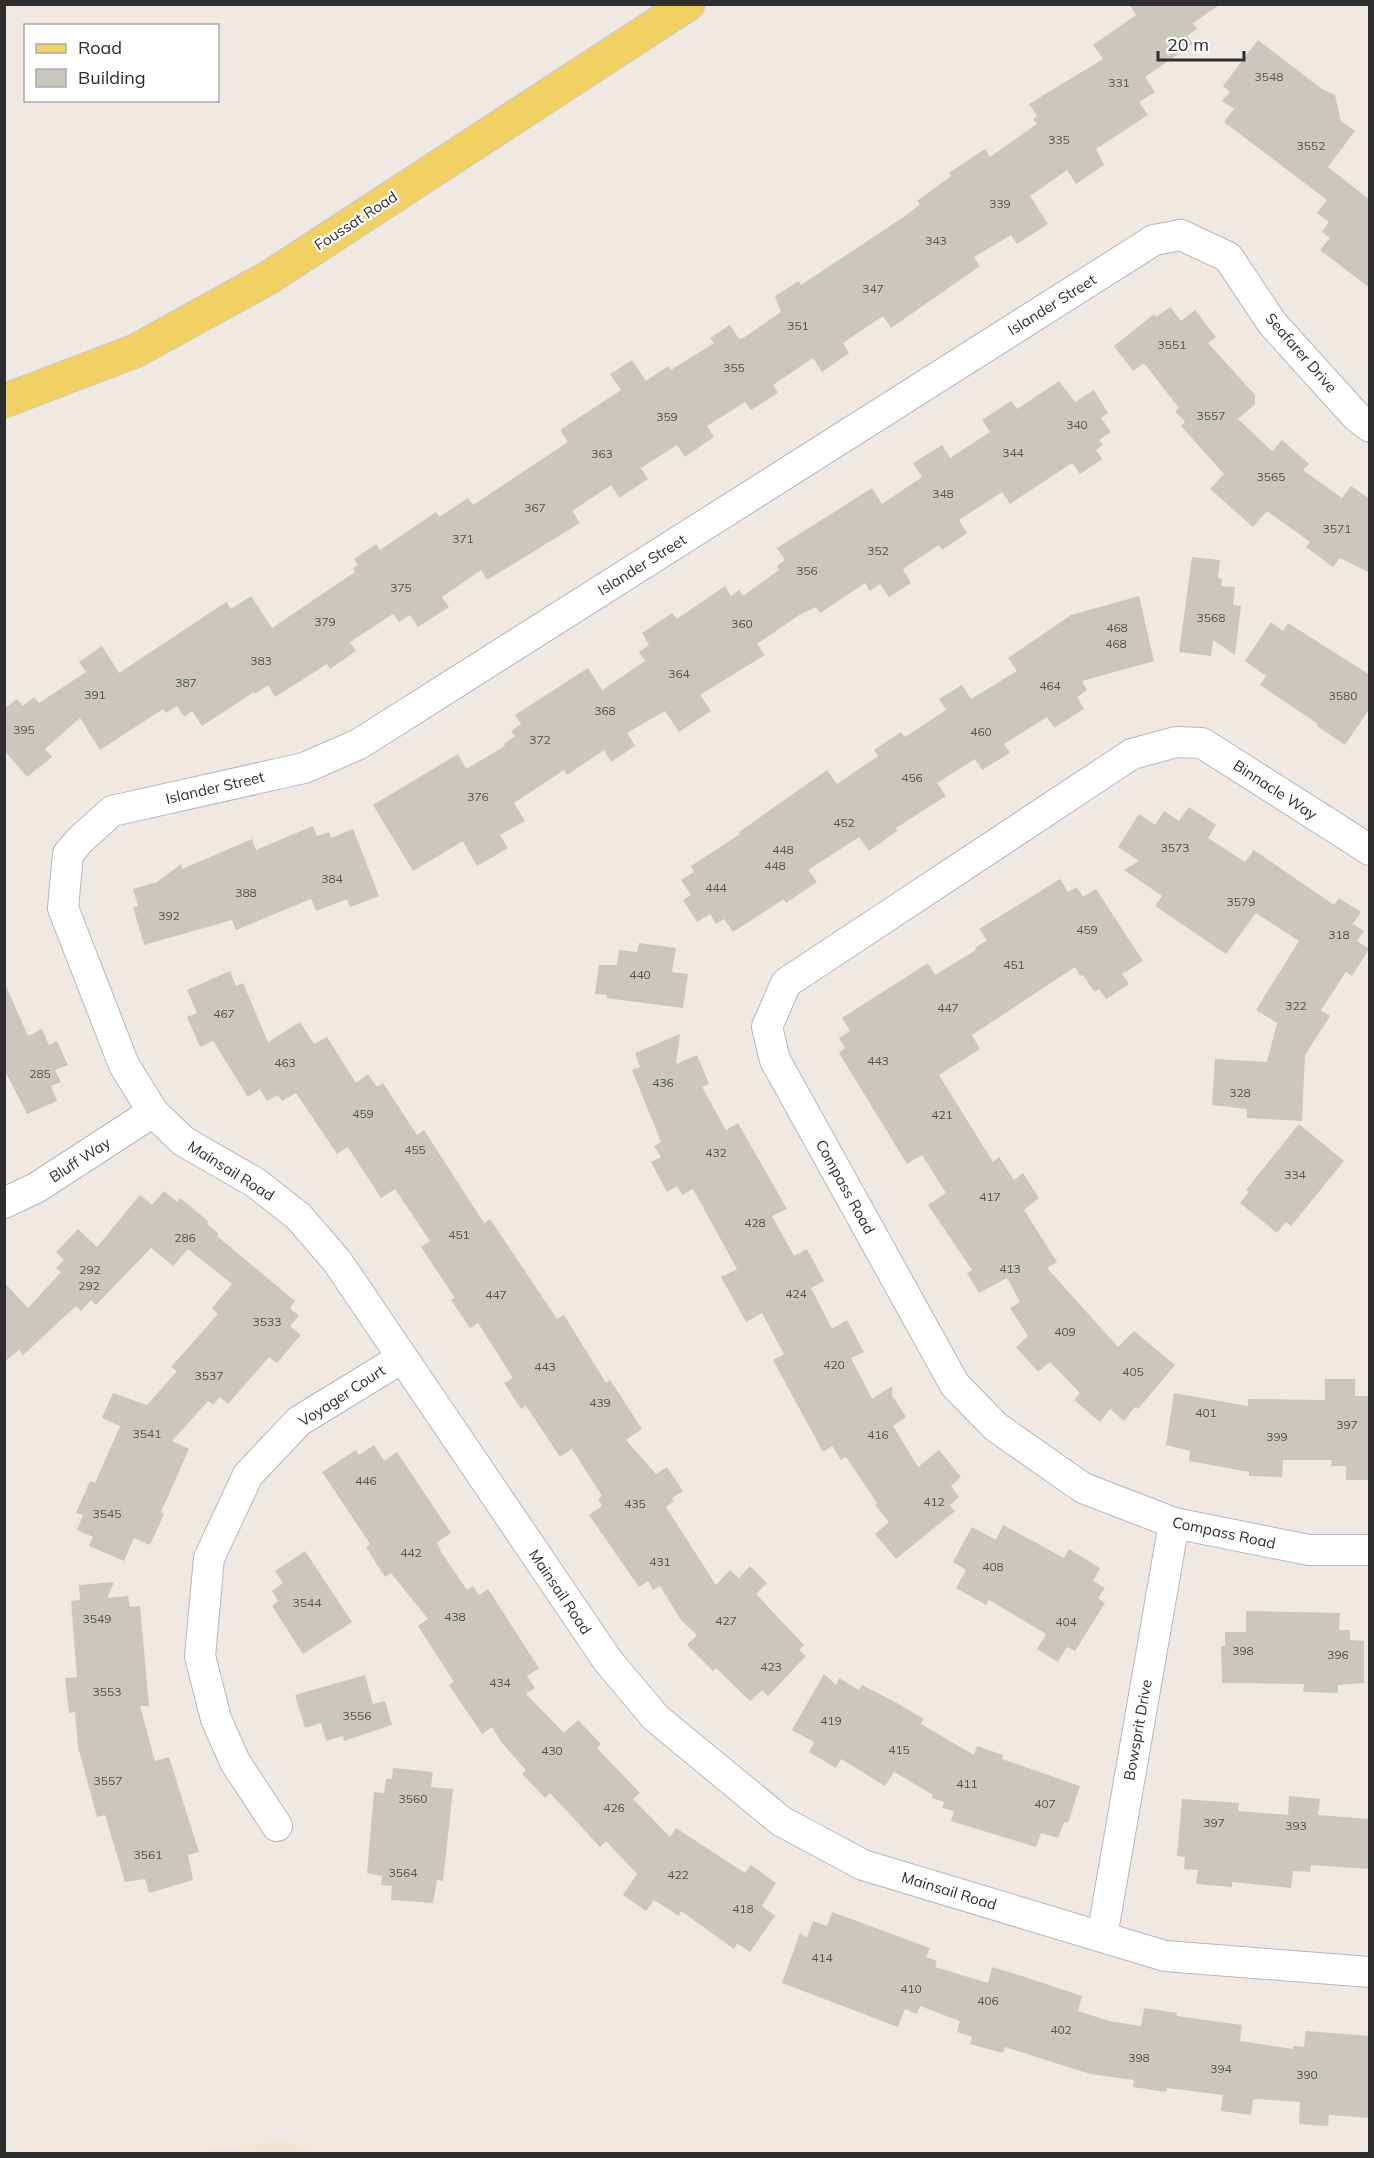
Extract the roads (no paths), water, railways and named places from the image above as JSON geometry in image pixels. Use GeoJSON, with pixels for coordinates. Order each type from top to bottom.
{"type":"FeatureCollection","features":[{"type":"Feature","properties":{"kind":"main road","name":"Foussat Road"},"geometry":{"type":"LineString","coordinates":[[4,401],[135,351],[268,278],[688,4]]}},
{"type":"Feature","properties":{"kind":"street","name":"Seafarer Drive"},"geometry":{"type":"LineString","coordinates":[[1181,235],[1228,257],[1272,323],[1356,416],[1370,427]]}},
{"type":"Feature","properties":{"kind":"street","name":"Islander Street"},"geometry":{"type":"LineString","coordinates":[[80,840],[112,811],[304,768],[359,744],[1155,240],[1181,235]]}},
{"type":"Feature","properties":{"kind":"street","name":"Binnacle Way"},"geometry":{"type":"LineString","coordinates":[[1176,742],[1202,743],[1370,850]]}},
{"type":"Feature","properties":{"kind":"street","name":"Compass Road"},"geometry":{"type":"LineString","coordinates":[[1176,742],[1132,754],[786,983],[767,1027],[775,1060],[955,1385],[996,1426],[1083,1488],[1174,1523],[1309,1550],[1370,1550]]}},
{"type":"Feature","properties":{"kind":"street","name":"Mainsail Road"},"geometry":{"type":"LineString","coordinates":[[80,840],[68,854],[63,908],[124,1065],[153,1112],[183,1141],[256,1183],[298,1216],[337,1261],[608,1661],[665,1725],[782,1821],[862,1865],[1165,1956],[1370,1972]]}},
{"type":"Feature","properties":{"kind":"street","name":"Bluff Way"},"geometry":{"type":"LineString","coordinates":[[4,1203],[36,1188],[153,1112]]}},
{"type":"Feature","properties":{"kind":"street","name":"Voyager Court"},"geometry":{"type":"LineString","coordinates":[[277,1826],[235,1762],[216,1719],[200,1656],[209,1558],[248,1475],[299,1421],[402,1358]]}},
{"type":"Feature","properties":{"kind":"street","name":"Bowsprit Drive"},"geometry":{"type":"LineString","coordinates":[[1102,1937],[1174,1523]]}}]}
